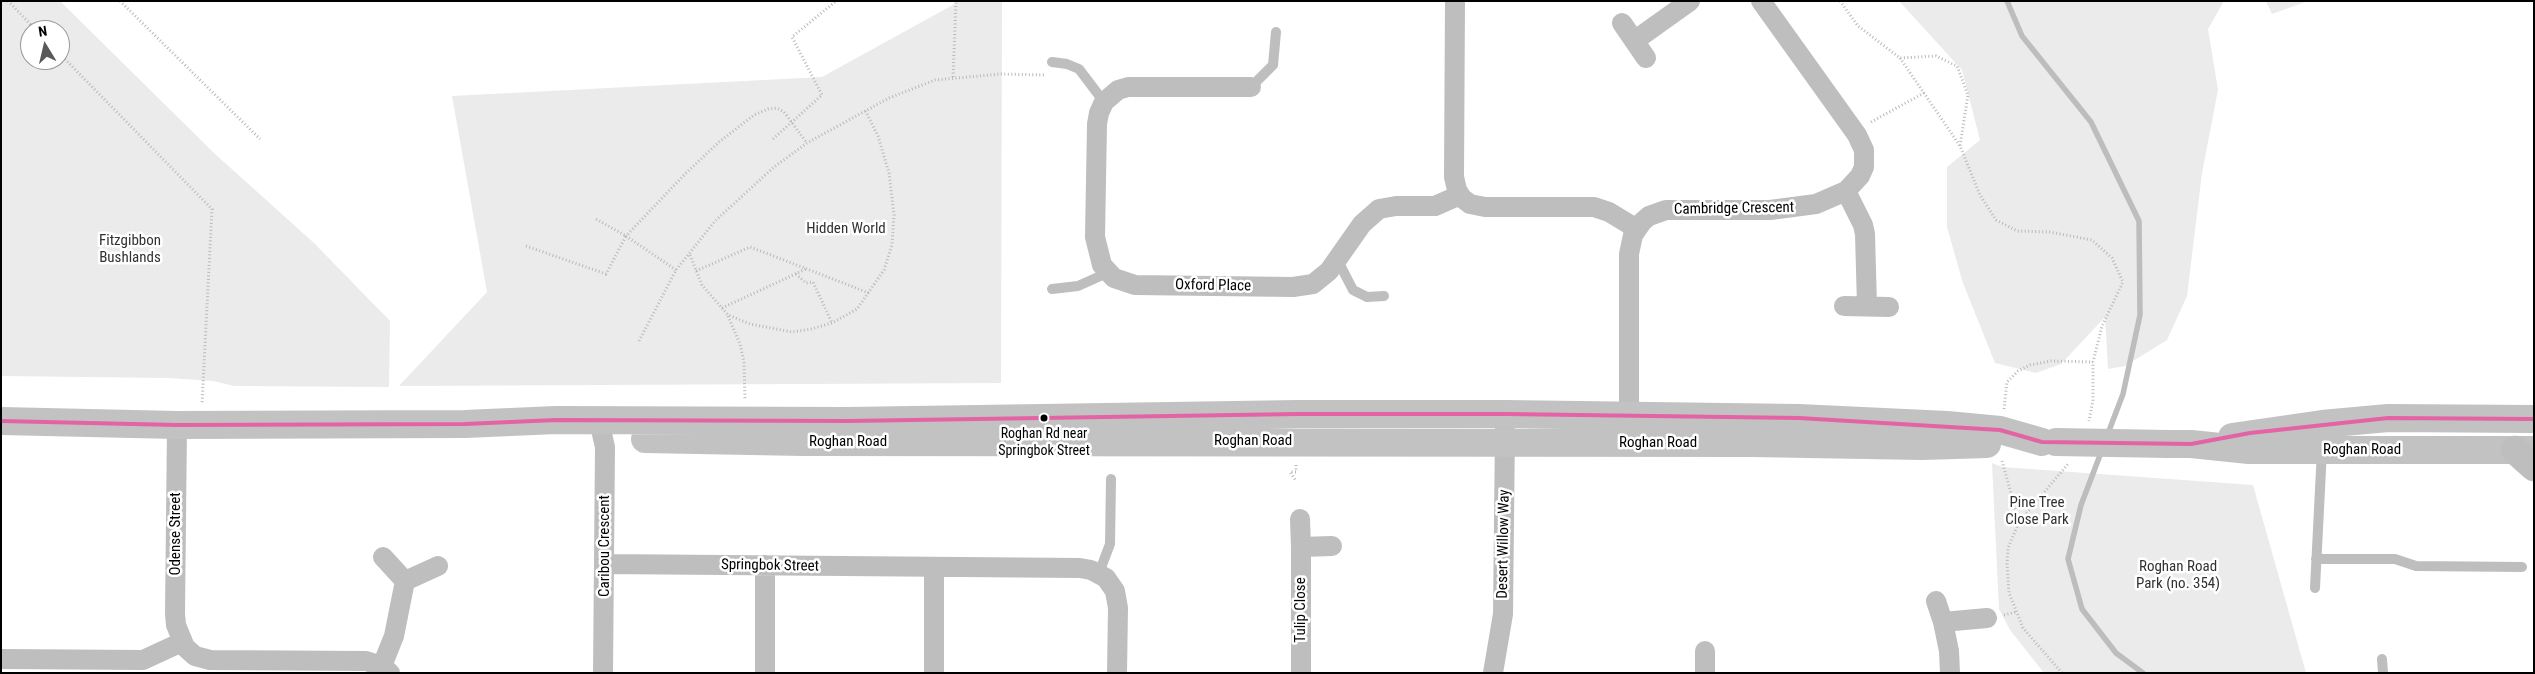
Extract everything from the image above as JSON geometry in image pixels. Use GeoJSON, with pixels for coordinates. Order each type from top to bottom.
{"type":"FeatureCollection","features":[{"type":"Feature","properties":{"kind":"main road","name":"Roghan Road"},"geometry":{"type":"LineString","coordinates":[[1,421],[189,424],[464,424],[557,439],[601,430],[1506,414],[1799,418],[1947,426],[2000,430],[2056,449]]}},
{"type":"Feature","properties":{"kind":"main road","name":"Roghan Road"},"geometry":{"type":"LineString","coordinates":[[2322,437],[2415,418],[2534,419]]}},
{"type":"Feature","properties":{"kind":"main road","name":"Roghan Road"},"geometry":{"type":"LineString","coordinates":[[601,430],[803,442],[1505,442],[2056,449],[2180,444],[2250,434],[2322,437],[2528,455]]}},
{"type":"Feature","properties":{"kind":"street"},"geometry":{"type":"LineString","coordinates":[[1455,1],[1454,176],[1460,195],[1466,201],[1479,206],[1594,208],[1609,212],[1637,229],[1631,243],[1630,254],[1629,444]]}},
{"type":"Feature","properties":{"kind":"street"},"geometry":{"type":"LineString","coordinates":[[1634,41],[1690,1]]}},
{"type":"Feature","properties":{"kind":"street","name":"Cambridge Crescent"},"geometry":{"type":"LineString","coordinates":[[1637,229],[1649,216],[1666,210],[1786,209],[1816,204],[1846,191],[1860,176],[1864,167],[1862,142],[1761,1]]}},
{"type":"Feature","properties":{"kind":"street"},"geometry":{"type":"LineString","coordinates":[[1622,23],[1646,58]]}},
{"type":"Feature","properties":{"kind":"street"},"geometry":{"type":"LineString","coordinates":[[1107,273],[1098,258],[1095,237],[1097,124],[1104,102],[1118,90],[1128,87],[1251,87]]}},
{"type":"Feature","properties":{"kind":"street"},"geometry":{"type":"LineString","coordinates":[[1846,191],[1863,225],[1865,234],[1867,306]]}},
{"type":"Feature","properties":{"kind":"street","name":"Oxford Place"},"geometry":{"type":"LineString","coordinates":[[1107,273],[1119,281],[1135,285],[1293,287],[1313,284],[1322,279],[1362,224],[1379,209],[1396,206],[1435,206],[1460,195]]}},
{"type":"Feature","properties":{"kind":"street"},"geometry":{"type":"LineString","coordinates":[[1844,306],[1889,307]]}},
{"type":"Feature","properties":{"kind":"street","name":"Desert Willow Way"},"geometry":{"type":"LineString","coordinates":[[1493,673],[1503,614],[1506,414]]}},
{"type":"Feature","properties":{"kind":"street","name":"Odense Street"},"geometry":{"type":"LineString","coordinates":[[182,642],[175,614],[189,424]]}},
{"type":"Feature","properties":{"kind":"street","name":"Caribou Crescent"},"geometry":{"type":"LineString","coordinates":[[601,430],[605,564],[603,673]]}},
{"type":"Feature","properties":{"kind":"street","name":"Tulip Close"},"geometry":{"type":"LineString","coordinates":[[1300,519],[1301,673]]}},
{"type":"Feature","properties":{"kind":"street"},"geometry":{"type":"LineString","coordinates":[[1301,547],[1332,546]]}},
{"type":"Feature","properties":{"kind":"street"},"geometry":{"type":"LineString","coordinates":[[383,557],[405,581]]}},
{"type":"Feature","properties":{"kind":"street","name":"Springbok Street"},"geometry":{"type":"LineString","coordinates":[[605,564],[1080,568],[1099,573]]}},
{"type":"Feature","properties":{"kind":"street"},"geometry":{"type":"LineString","coordinates":[[764,673],[765,565]]}},
{"type":"Feature","properties":{"kind":"street"},"geometry":{"type":"LineString","coordinates":[[405,581],[438,566]]}},
{"type":"Feature","properties":{"kind":"street"},"geometry":{"type":"LineString","coordinates":[[934,568],[934,673]]}},
{"type":"Feature","properties":{"kind":"street"},"geometry":{"type":"LineString","coordinates":[[1099,573],[1112,584],[1117,599],[1117,673]]}},
{"type":"Feature","properties":{"kind":"street"},"geometry":{"type":"LineString","coordinates":[[1,659],[142,660],[182,642],[195,656],[210,660],[356,661],[386,669],[405,581]]}},
{"type":"Feature","properties":{"kind":"street"},"geometry":{"type":"LineString","coordinates":[[1936,601],[1943,622],[1949,652],[1950,673]]}},
{"type":"Feature","properties":{"kind":"street"},"geometry":{"type":"LineString","coordinates":[[1943,622],[1987,618]]}},
{"type":"Feature","properties":{"kind":"street"},"geometry":{"type":"LineString","coordinates":[[1705,651],[1705,673]]}},
{"type":"Feature","properties":{"kind":"lane"},"geometry":{"type":"LineString","coordinates":[[1251,87],[1273,65],[1276,32]]}},
{"type":"Feature","properties":{"kind":"lane"},"geometry":{"type":"LineString","coordinates":[[1052,62],[1068,64],[1079,69],[1104,102]]}},
{"type":"Feature","properties":{"kind":"lane"},"geometry":{"type":"LineString","coordinates":[[1337,259],[1353,290],[1367,297],[1384,296]]}},
{"type":"Feature","properties":{"kind":"lane"},"geometry":{"type":"LineString","coordinates":[[1052,289],[1078,286],[1107,273]]}},
{"type":"Feature","properties":{"kind":"lane"},"geometry":{"type":"LineString","coordinates":[[2315,588],[2322,437]]}},
{"type":"Feature","properties":{"kind":"lane"},"geometry":{"type":"LineString","coordinates":[[1099,573],[1110,544],[1110,479]]}},
{"type":"Feature","properties":{"kind":"lane"},"geometry":{"type":"LineString","coordinates":[[2316,559],[2395,559],[2416,566],[2522,566]]}},
{"type":"Feature","properties":{"kind":"lane"},"geometry":{"type":"LineString","coordinates":[[2382,659],[2382,673]]}},
{"type":"Feature","properties":{"kind":"path"},"geometry":{"type":"LineString","coordinates":[[8,1],[26,20]]}},
{"type":"Feature","properties":{"kind":"path"},"geometry":{"type":"LineString","coordinates":[[120,1],[260,139]]}},
{"type":"Feature","properties":{"kind":"path"},"geometry":{"type":"LineString","coordinates":[[773,139],[822,95],[792,37],[836,1]]}},
{"type":"Feature","properties":{"kind":"path"},"geometry":{"type":"LineString","coordinates":[[953,77],[956,1]]}},
{"type":"Feature","properties":{"kind":"path"},"geometry":{"type":"LineString","coordinates":[[1840,1],[1858,26],[1900,58],[1960,146],[1980,195],[1996,220],[2017,231],[2050,232],[2092,240],[2112,258],[2123,282],[2102,326],[2093,362],[2093,400],[2089,423]]}},
{"type":"Feature","properties":{"kind":"path"},"geometry":{"type":"LineString","coordinates":[[1900,58],[1936,56],[1957,66],[1968,95],[1960,146]]}},
{"type":"Feature","properties":{"kind":"path"},"geometry":{"type":"LineString","coordinates":[[70,64],[212,209],[189,424]]}},
{"type":"Feature","properties":{"kind":"path"},"geometry":{"type":"LineString","coordinates":[[639,341],[676,270],[715,221],[749,189],[807,143],[889,98],[936,80],[1001,74],[1052,76]]}},
{"type":"Feature","properties":{"kind":"path"},"geometry":{"type":"LineString","coordinates":[[1871,122],[1924,93]]}},
{"type":"Feature","properties":{"kind":"path"},"geometry":{"type":"LineString","coordinates":[[526,246],[606,274],[626,236],[719,142],[754,116],[768,109],[777,108],[784,112],[807,143]]}},
{"type":"Feature","properties":{"kind":"path"},"geometry":{"type":"LineString","coordinates":[[728,315],[750,324],[792,332],[832,323],[857,309],[869,293],[884,270],[892,245],[894,215],[889,173],[878,136],[865,110]]}},
{"type":"Feature","properties":{"kind":"path"},"geometry":{"type":"LineString","coordinates":[[596,219],[626,236],[676,270]]}},
{"type":"Feature","properties":{"kind":"path"},"geometry":{"type":"LineString","coordinates":[[696,271],[750,247],[869,293]]}},
{"type":"Feature","properties":{"kind":"path"},"geometry":{"type":"LineString","coordinates":[[689,254],[702,286],[728,315],[740,344],[744,362],[745,393]]}},
{"type":"Feature","properties":{"kind":"path"},"geometry":{"type":"LineString","coordinates":[[722,308],[807,269]]}},
{"type":"Feature","properties":{"kind":"path"},"geometry":{"type":"LineString","coordinates":[[796,274],[806,283],[813,282],[832,323]]}},
{"type":"Feature","properties":{"kind":"path"},"geometry":{"type":"LineString","coordinates":[[2006,400],[2007,382],[2018,371],[2030,365],[2051,361],[2093,362]]}},
{"type":"Feature","properties":{"kind":"path"},"geometry":{"type":"LineString","coordinates":[[2056,449],[2019,522],[2008,548],[2006,563],[2009,593],[2022,628],[2062,673]]}},
{"type":"Feature","properties":{"kind":"path"},"geometry":{"type":"LineString","coordinates":[[1295,457],[1296,472],[1290,472],[1290,474],[1296,481]]}},
{"type":"Feature","properties":{"kind":"path"},"geometry":{"type":"LineString","coordinates":[[2002,458],[2002,467],[2019,522]]}},
{"type":"Feature","properties":{"kind":"green space","name":"Fitzgibbon Bushlands"},"geometry":{"type":"Polygon","coordinates":[[[1,1],[60,1],[214,153],[314,243],[390,321],[389,387],[234,386],[213,381],[169,378],[1,376],[1,1]]]}},
{"type":"Feature","properties":{"kind":"green space","name":"Hidden World"},"geometry":{"type":"Polygon","coordinates":[[[960,1],[1002,1],[1001,383],[399,386],[487,292],[452,96],[822,77],[960,1]]]}},
{"type":"Feature","properties":{"kind":"green space"},"geometry":{"type":"Polygon","coordinates":[[[1899,1],[2224,1],[2208,29],[2218,90],[2202,173],[2187,296],[2167,340],[2125,366],[2108,369],[2105,317],[2061,364],[2036,373],[1995,363],[1963,283],[1947,227],[1947,167],[1980,140],[1962,70],[1899,1]]]}},
{"type":"Feature","properties":{"kind":"green space"},"geometry":{"type":"Polygon","coordinates":[[[2266,1],[2308,1],[2272,14],[2266,1]]]}},
{"type":"Feature","properties":{"kind":"green space","name":"Roghan Road Park (no. 354)"},"geometry":{"type":"Polygon","coordinates":[[[1992,463],[2002,467],[2253,485],[2306,673],[2044,673],[2010,630],[1999,609],[1992,463]]]}},
{"type":"Feature","properties":{"kind":"waterway"},"geometry":{"type":"LineString","coordinates":[[2007,1],[2022,36],[2091,122],[2139,221],[2140,315],[2123,394],[2107,436]]}},
{"type":"Feature","properties":{"kind":"waterway"},"geometry":{"type":"LineString","coordinates":[[2102,450],[2081,505],[2068,559],[2082,609],[2116,653],[2143,673]]}},
{"type":"Feature","properties":{"kind":"transit line"},"geometry":{"type":"LineString","coordinates":[[1,421],[177,425],[465,424],[556,420],[848,421],[1298,414],[1506,414],[1799,418],[2000,430],[2042,442],[2191,444],[2250,433],[2388,418],[2534,419]]}},
{"type":"Feature","properties":{"kind":"place","name":"Roghan Rd near Springbok Street"},"geometry":{"type":"Point","coordinates":[1044,418]}},
{"type":"Feature","properties":{"kind":"park label","name":"Pine Tree Close Park"},"geometry":{"type":"Point","coordinates":[2037,512]}}]}
